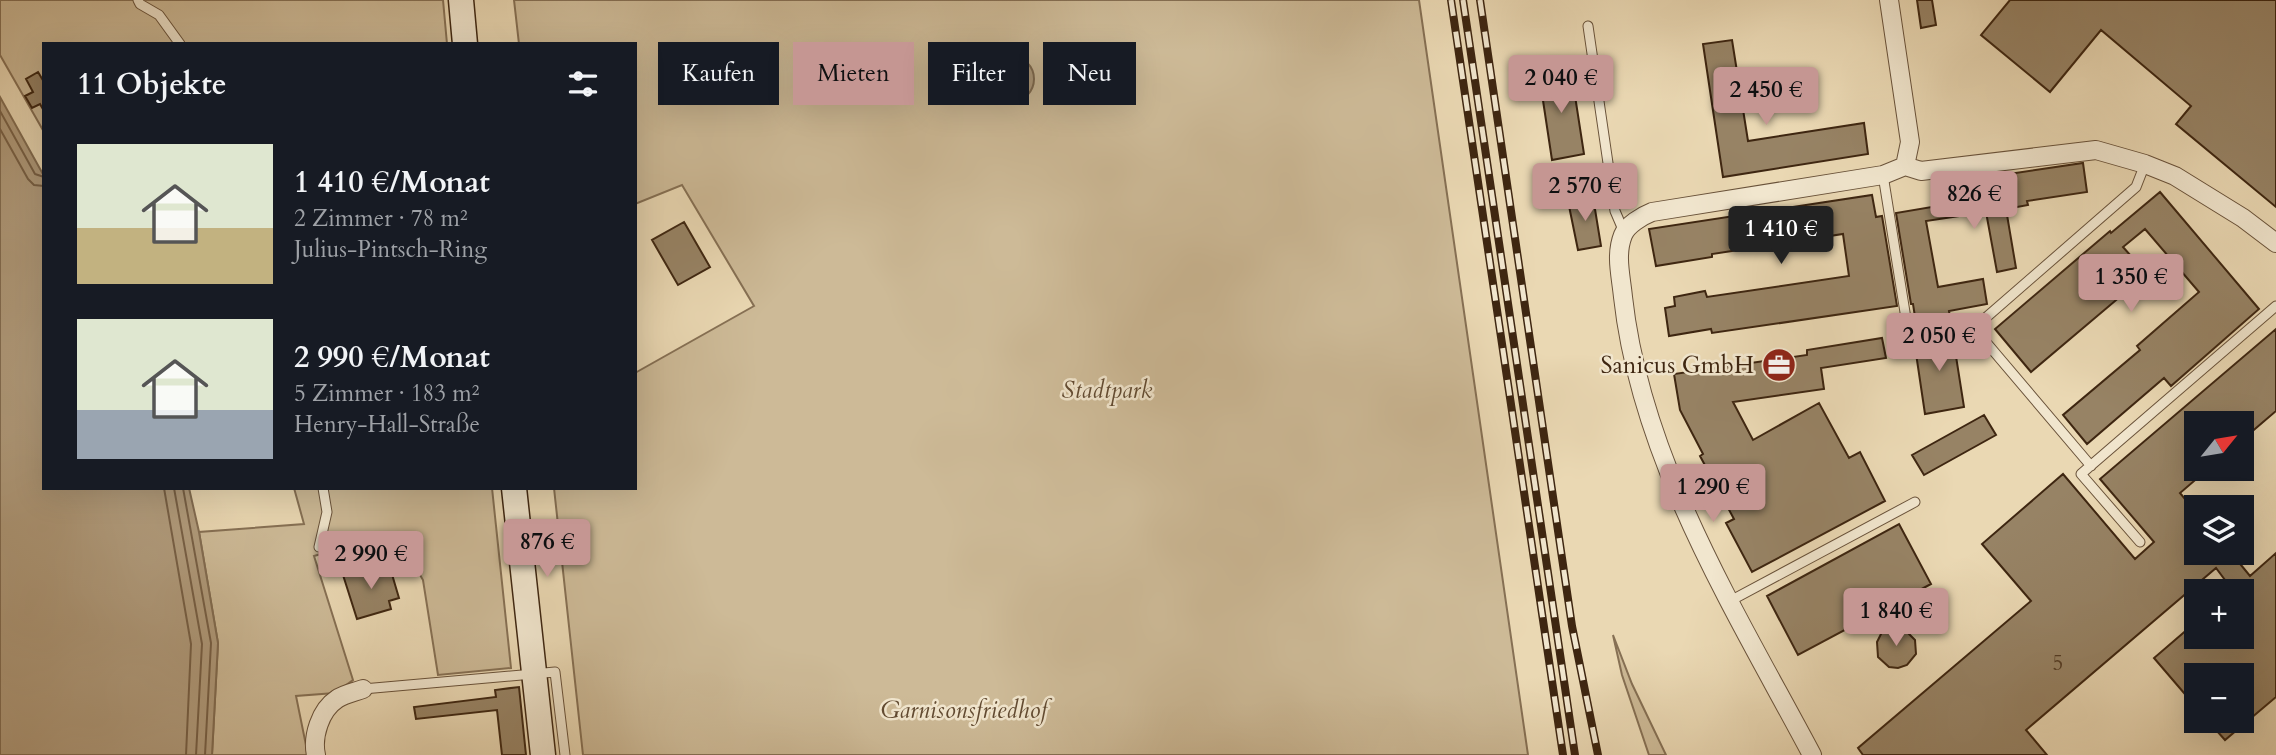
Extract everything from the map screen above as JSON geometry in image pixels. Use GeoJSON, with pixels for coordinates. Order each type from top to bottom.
{"type":"FeatureCollection","features":[{"type":"Feature","properties":{"kind":"main road"},"geometry":{"type":"LineString","coordinates":[[461,0],[466,42]]}},
{"type":"Feature","properties":{"kind":"main road"},"geometry":{"type":"LineString","coordinates":[[514,490],[543,755]]}},
{"type":"Feature","properties":{"kind":"street"},"geometry":{"type":"LineString","coordinates":[[1889,0],[1910,142],[1905,166]]}},
{"type":"Feature","properties":{"kind":"street"},"geometry":{"type":"LineString","coordinates":[[1812,755],[1730,601],[1673,480],[1637,382],[1618,256],[1624,232],[1642,216],[1652,212],[1883,175],[1905,166],[1921,171],[2096,150],[2175,176],[2243,218],[2276,243]]}},
{"type":"Feature","properties":{"kind":"street"},"geometry":{"type":"LineString","coordinates":[[316,755],[313,742],[328,707],[338,698],[363,689]]}},
{"type":"Feature","properties":{"kind":"lane"},"geometry":{"type":"LineString","coordinates":[[138,0],[159,15],[179,42]]}},
{"type":"Feature","properties":{"kind":"lane"},"geometry":{"type":"LineString","coordinates":[[1588,26],[1615,211],[1624,232]]}},
{"type":"Feature","properties":{"kind":"lane"},"geometry":{"type":"LineString","coordinates":[[1974,328],[2136,187],[2145,164]]}},
{"type":"Feature","properties":{"kind":"lane"},"geometry":{"type":"LineString","coordinates":[[1883,175],[1903,332],[1968,321],[2091,466]]}},
{"type":"Feature","properties":{"kind":"lane"},"geometry":{"type":"LineString","coordinates":[[2140,542],[2081,474],[2276,306]]}},
{"type":"Feature","properties":{"kind":"lane"},"geometry":{"type":"LineString","coordinates":[[320,547],[327,512],[323,490]]}},
{"type":"Feature","properties":{"kind":"lane"},"geometry":{"type":"LineString","coordinates":[[1730,601],[1915,502]]}},
{"type":"Feature","properties":{"kind":"lane"},"geometry":{"type":"LineString","coordinates":[[363,689],[555,672],[565,755]]}},
{"type":"Feature","properties":{"kind":"green space"},"geometry":{"type":"Polygon","coordinates":[[[0,0],[443,0],[447,42],[42,42],[42,128],[0,55],[0,0]]]}},
{"type":"Feature","properties":{"kind":"green space","name":"Stadtpark"},"geometry":{"type":"Polygon","coordinates":[[[514,0],[1419,0],[1528,755],[583,755],[554,490],[637,490],[637,372],[754,306],[682,185],[637,203],[637,42],[519,42],[514,0]]]}},
{"type":"Feature","properties":{"kind":"green space"},"geometry":{"type":"Polygon","coordinates":[[[295,490],[492,490],[511,668],[438,675],[423,580],[405,549],[381,537],[314,556],[353,680],[335,693],[296,696],[308,755],[212,755],[218,643],[199,532],[304,524],[295,490]]]}},
{"type":"Feature","properties":{"kind":"green space"},"geometry":{"type":"Polygon","coordinates":[[[1613,635],[1632,684],[1666,755],[1649,755],[1622,675],[1613,635]]]}},
{"type":"Feature","properties":{"kind":"water"},"geometry":{"type":"Polygon","coordinates":[[[1029,66],[1034,79],[1029,92],[1029,66]]]}},
{"type":"Feature","properties":{"kind":"water"},"geometry":{"type":"Polygon","coordinates":[[[0,97],[42,172],[42,490],[189,490],[218,643],[212,755],[0,755],[0,97]]]}},
{"type":"Feature","properties":{"kind":"building"},"geometry":{"type":"Polygon","coordinates":[[[1917,0],[1932,0],[1936,25],[1921,28],[1917,0]]]}},
{"type":"Feature","properties":{"kind":"building"},"geometry":{"type":"Polygon","coordinates":[[[2010,0],[2276,0],[2276,207],[2176,124],[2191,106],[2101,30],[2050,92],[1981,35],[2010,0]]]}},
{"type":"Feature","properties":{"kind":"building"},"geometry":{"type":"Polygon","coordinates":[[[1732,40],[1748,141],[1864,123],[1868,154],[1723,177],[1703,44],[1732,40]]]}},
{"type":"Feature","properties":{"kind":"building"},"geometry":{"type":"Polygon","coordinates":[[[1571,70],[1584,154],[1552,160],[1539,74],[1571,70]]]}},
{"type":"Feature","properties":{"kind":"building"},"geometry":{"type":"Polygon","coordinates":[[[38,72],[42,79],[42,108],[40,104],[32,108],[25,96],[33,92],[26,79],[38,72]]]}},
{"type":"Feature","properties":{"kind":"building"},"geometry":{"type":"Polygon","coordinates":[[[2083,163],[2087,192],[2027,201],[2028,205],[2006,209],[2016,268],[1997,272],[1986,212],[1926,221],[1938,287],[1983,279],[1987,304],[1949,311],[1950,317],[1916,323],[1896,213],[1938,206],[1935,185],[2083,163]]]}},
{"type":"Feature","properties":{"kind":"building"},"geometry":{"type":"Polygon","coordinates":[[[2160,192],[2259,309],[2171,386],[2164,378],[2087,444],[2063,415],[2140,350],[2137,346],[2199,292],[2145,229],[2123,247],[2147,274],[2031,372],[1995,329],[2160,192]]]}},
{"type":"Feature","properties":{"kind":"building"},"geometry":{"type":"Polygon","coordinates":[[[1872,195],[1876,217],[1882,216],[1897,306],[1712,333],[1711,329],[1669,336],[1665,308],[1675,306],[1674,297],[1705,291],[1707,297],[1849,276],[1843,234],[1712,254],[1712,257],[1656,266],[1649,229],[1872,195]]]}},
{"type":"Feature","properties":{"kind":"building"},"geometry":{"type":"Polygon","coordinates":[[[1593,197],[1601,246],[1578,250],[1568,201],[1593,197]]]}},
{"type":"Feature","properties":{"kind":"building"},"geometry":{"type":"Polygon","coordinates":[[[684,222],[710,267],[678,285],[652,240],[684,222]]]}},
{"type":"Feature","properties":{"kind":"building"},"geometry":{"type":"Polygon","coordinates":[[[2276,329],[2276,411],[2254,430],[2254,411],[2184,411],[2184,481],[2194,481],[2180,493],[2184,498],[2184,565],[2241,565],[2250,576],[2276,553],[2276,697],[2254,716],[2254,663],[2184,663],[2184,693],[2154,658],[2184,632],[2184,649],[2254,649],[2254,579],[2224,579],[2216,568],[2203,579],[2184,579],[2184,595],[2026,730],[2047,755],[1863,755],[1858,748],[2031,601],[1982,544],[2063,474],[2135,559],[2154,542],[2100,479],[2276,329]]]}},
{"type":"Feature","properties":{"kind":"building"},"geometry":{"type":"Polygon","coordinates":[[[1952,331],[1964,407],[1925,414],[1914,340],[1952,331]]]}},
{"type":"Feature","properties":{"kind":"building"},"geometry":{"type":"Polygon","coordinates":[[[1882,338],[1886,358],[1821,368],[1824,389],[1733,402],[1753,440],[1819,403],[1849,458],[1860,452],[1885,501],[1752,572],[1726,523],[1734,519],[1700,456],[1703,454],[1680,410],[1674,374],[1807,355],[1807,350],[1882,338]]]}},
{"type":"Feature","properties":{"kind":"building"},"geometry":{"type":"Polygon","coordinates":[[[1984,415],[1996,435],[1924,475],[1912,455],[1984,415]]]}},
{"type":"Feature","properties":{"kind":"building"},"geometry":{"type":"Polygon","coordinates":[[[1899,524],[1931,584],[1798,655],[1767,596],[1899,524]]]}},
{"type":"Feature","properties":{"kind":"building"},"geometry":{"type":"Polygon","coordinates":[[[377,564],[380,574],[391,571],[399,598],[389,601],[391,609],[357,619],[343,575],[377,564]]]}},
{"type":"Feature","properties":{"kind":"building"},"geometry":{"type":"Polygon","coordinates":[[[1884,628],[1905,630],[1915,640],[1916,654],[1907,665],[1889,667],[1878,657],[1877,642],[1884,628]]]}},
{"type":"Feature","properties":{"kind":"building"},"geometry":{"type":"Polygon","coordinates":[[[519,687],[526,755],[502,755],[497,710],[416,719],[414,707],[496,697],[495,690],[519,687]]]}},
{"type":"Feature","properties":{"kind":"building"},"geometry":{"type":"Polygon","coordinates":[[[2219,733],[2233,733],[2225,740],[2219,733]]]}},
{"type":"Feature","properties":{"kind":"railway"},"geometry":{"type":"LineString","coordinates":[[1451,0],[1563,755]]}},
{"type":"Feature","properties":{"kind":"railway"},"geometry":{"type":"LineString","coordinates":[[1463,0],[1575,755]]}},
{"type":"Feature","properties":{"kind":"railway"},"geometry":{"type":"LineString","coordinates":[[1480,0],[1572,626],[1598,755]]}},
{"type":"Feature","properties":{"kind":"place","name":"Sanicus GmbH"},"geometry":{"type":"Point","coordinates":[1779,365]}},
{"type":"Feature","properties":{"kind":"park label","name":"Garnisonsfriedhof"},"geometry":{"type":"Point","coordinates":[964,710]}}]}
